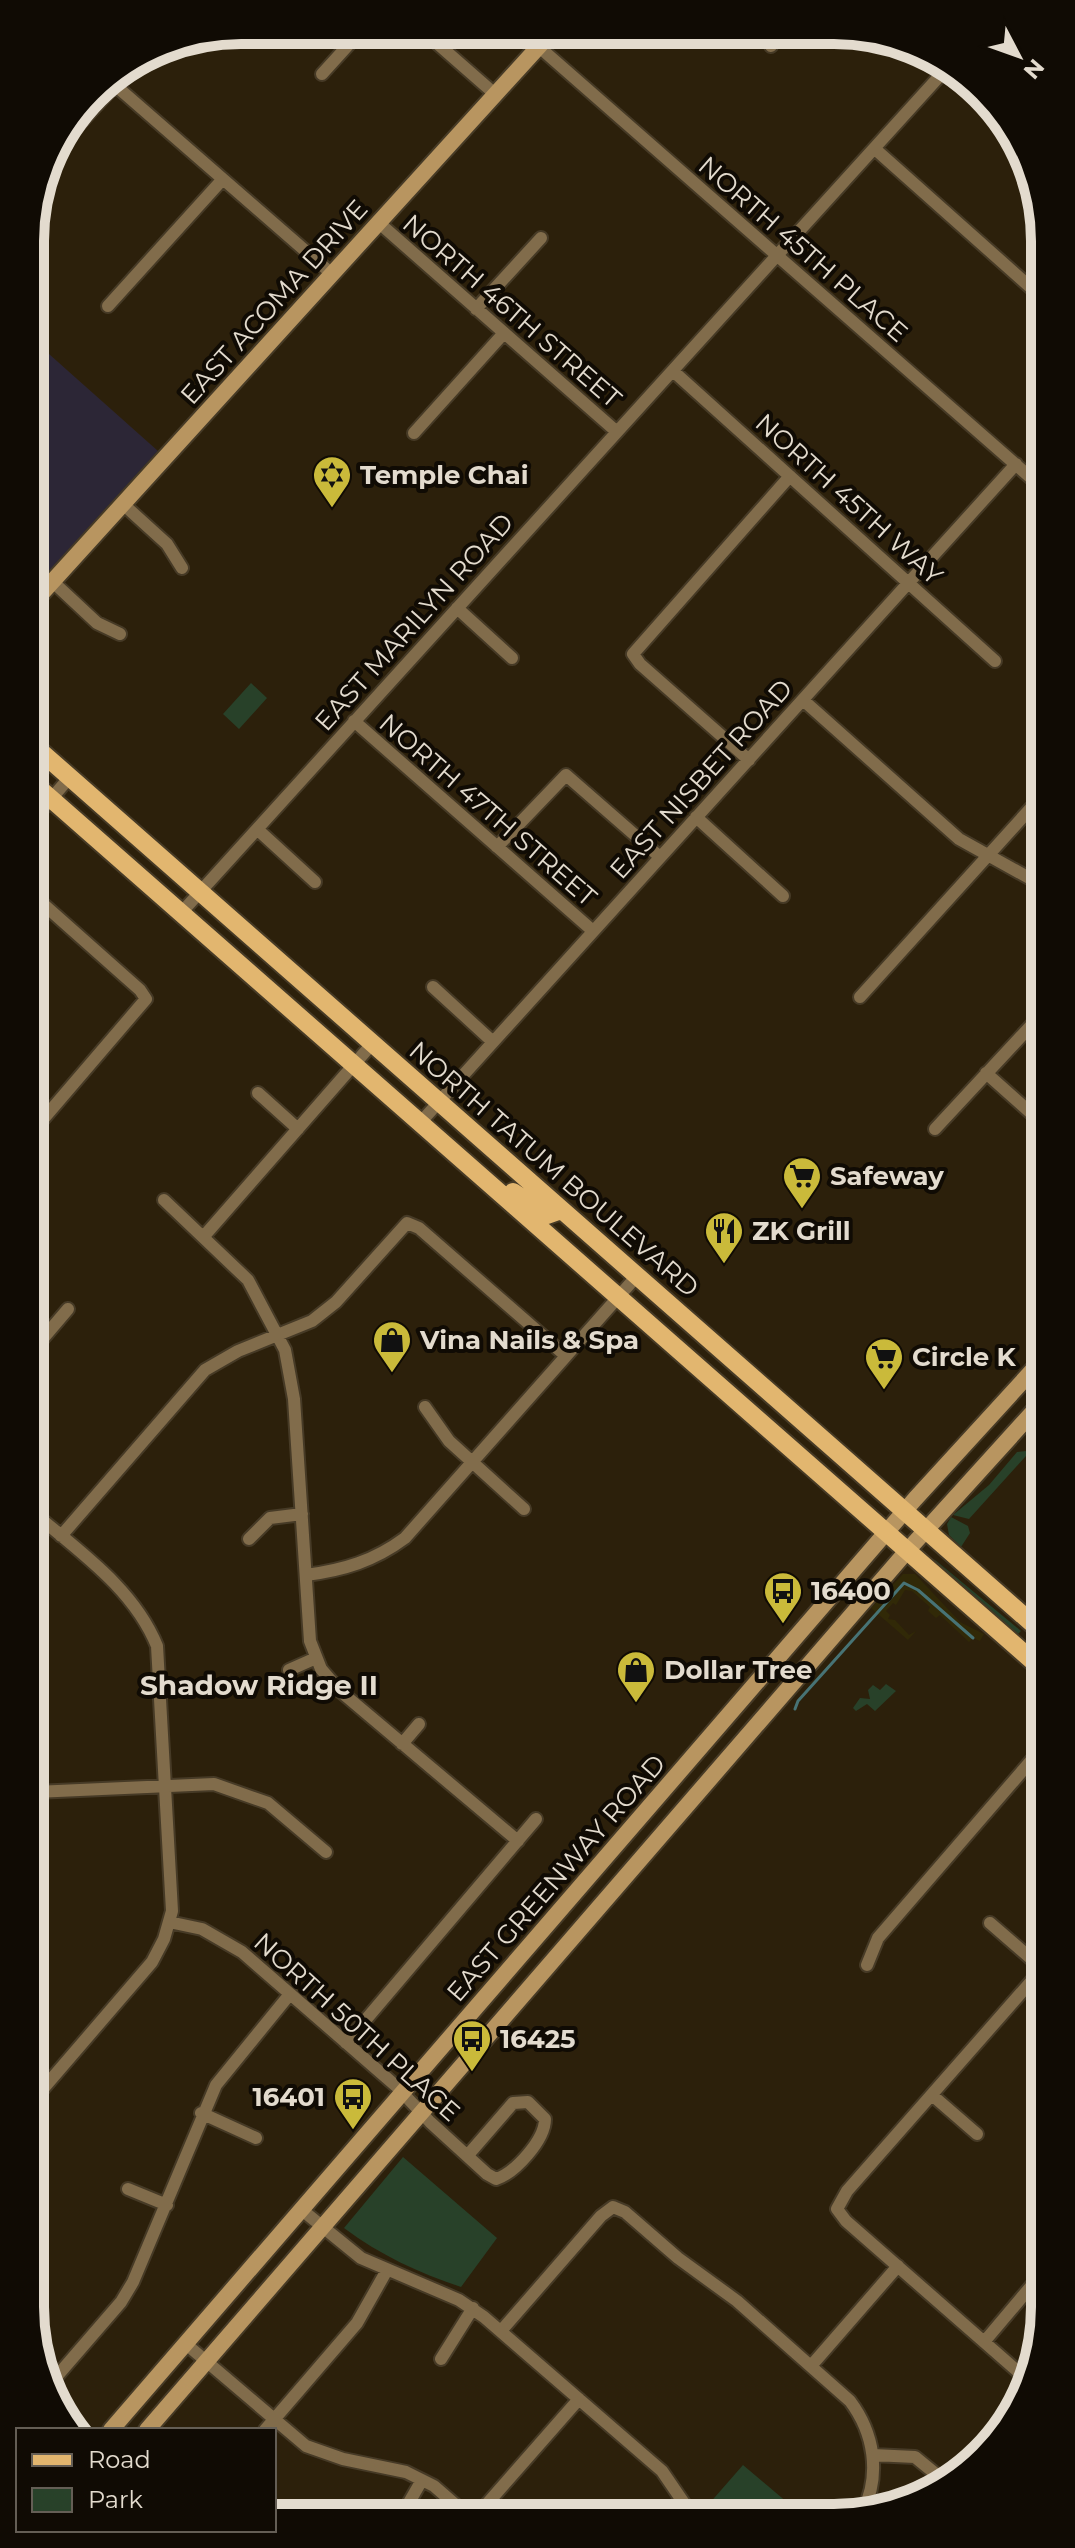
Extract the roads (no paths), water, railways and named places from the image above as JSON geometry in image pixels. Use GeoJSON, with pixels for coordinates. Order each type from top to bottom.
{"type":"FeatureCollection","features":[{"type":"Feature","properties":{"kind":"main road","name":"EAST ACOMA DRIVE"},"geometry":{"type":"LineString","coordinates":[[44,590],[538,46]]}},
{"type":"Feature","properties":{"kind":"main road","name":"NORTH TATUM BOULEVARD"},"geometry":{"type":"LineString","coordinates":[[44,754],[1031,1622]]}},
{"type":"Feature","properties":{"kind":"main road","name":"NORTH TATUM BOULEVARD"},"geometry":{"type":"LineString","coordinates":[[44,793],[1031,1660]]}},
{"type":"Feature","properties":{"kind":"main road"},"geometry":{"type":"LineString","coordinates":[[475,1172],[500,1182],[547,1215],[561,1210]]}},
{"type":"Feature","properties":{"kind":"main road"},"geometry":{"type":"LineString","coordinates":[[617,1298],[643,1307],[715,1369],[730,1372],[741,1369],[737,1386],[768,1429],[788,1426],[828,1460],[865,1478]]}},
{"type":"Feature","properties":{"kind":"main road","name":"EAST GREENWAY ROAD"},"geometry":{"type":"LineString","coordinates":[[113,2428],[886,1532],[1031,1372]]}},
{"type":"Feature","properties":{"kind":"main road","name":"EAST GREENWAY ROAD"},"geometry":{"type":"LineString","coordinates":[[149,2428],[907,1551],[1031,1414]]}},
{"type":"Feature","properties":{"kind":"street"},"geometry":{"type":"LineString","coordinates":[[322,74],[349,44]]}},
{"type":"Feature","properties":{"kind":"street"},"geometry":{"type":"LineString","coordinates":[[438,44],[496,95]]}},
{"type":"Feature","properties":{"kind":"street","name":"NORTH 45TH PLACE"},"geometry":{"type":"LineString","coordinates":[[538,46],[1031,478]]}},
{"type":"Feature","properties":{"kind":"street","name":"EAST MARILYN ROAD"},"geometry":{"type":"LineString","coordinates":[[181,913],[940,75]]}},
{"type":"Feature","properties":{"kind":"street"},"geometry":{"type":"LineString","coordinates":[[118,88],[332,274]]}},
{"type":"Feature","properties":{"kind":"street"},"geometry":{"type":"LineString","coordinates":[[875,149],[1031,288]]}},
{"type":"Feature","properties":{"kind":"street"},"geometry":{"type":"LineString","coordinates":[[108,306],[222,180]]}},
{"type":"Feature","properties":{"kind":"street","name":"NORTH 46TH STREET"},"geometry":{"type":"LineString","coordinates":[[378,222],[617,432]]}},
{"type":"Feature","properties":{"kind":"street"},"geometry":{"type":"LineString","coordinates":[[476,309],[541,238]]}},
{"type":"Feature","properties":{"kind":"street"},"geometry":{"type":"LineString","coordinates":[[414,433],[504,333]]}},
{"type":"Feature","properties":{"kind":"street","name":"NORTH 45TH WAY"},"geometry":{"type":"LineString","coordinates":[[673,371],[995,661]]}},
{"type":"Feature","properties":{"kind":"street","name":"EAST NISBET ROAD"},"geometry":{"type":"LineString","coordinates":[[419,1124],[1016,464]]}},
{"type":"Feature","properties":{"kind":"street"},"geometry":{"type":"LineString","coordinates":[[749,760],[640,664],[633,654],[790,476]]}},
{"type":"Feature","properties":{"kind":"street"},"geometry":{"type":"LineString","coordinates":[[123,504],[167,544],[182,568]]}},
{"type":"Feature","properties":{"kind":"street"},"geometry":{"type":"LineString","coordinates":[[52,581],[97,623],[120,634]]}},
{"type":"Feature","properties":{"kind":"street"},"geometry":{"type":"LineString","coordinates":[[457,608],[512,658]]}},
{"type":"Feature","properties":{"kind":"street"},"geometry":{"type":"LineString","coordinates":[[803,700],[934,820],[986,857],[1031,880]]}},
{"type":"Feature","properties":{"kind":"street","name":"NORTH 47TH STREET"},"geometry":{"type":"LineString","coordinates":[[354,721],[593,931]]}},
{"type":"Feature","properties":{"kind":"street"},"geometry":{"type":"LineString","coordinates":[[497,847],[566,775],[660,857]]}},
{"type":"Feature","properties":{"kind":"street"},"geometry":{"type":"LineString","coordinates":[[44,807],[70,777]]}},
{"type":"Feature","properties":{"kind":"street"},"geometry":{"type":"LineString","coordinates":[[860,997],[1031,808]]}},
{"type":"Feature","properties":{"kind":"street"},"geometry":{"type":"LineString","coordinates":[[696,817],[783,896]]}},
{"type":"Feature","properties":{"kind":"street"},"geometry":{"type":"LineString","coordinates":[[257,829],[315,882]]}},
{"type":"Feature","properties":{"kind":"street"},"geometry":{"type":"LineString","coordinates":[[44,905],[140,990],[146,999],[44,1118]]}},
{"type":"Feature","properties":{"kind":"street"},"geometry":{"type":"LineString","coordinates":[[433,987],[493,1042]]}},
{"type":"Feature","properties":{"kind":"street"},"geometry":{"type":"LineString","coordinates":[[935,1129],[1031,1026]]}},
{"type":"Feature","properties":{"kind":"street"},"geometry":{"type":"LineString","coordinates":[[205,1235],[372,1044]]}},
{"type":"Feature","properties":{"kind":"street"},"geometry":{"type":"LineString","coordinates":[[986,1073],[1031,1113]]}},
{"type":"Feature","properties":{"kind":"street"},"geometry":{"type":"LineString","coordinates":[[258,1093],[298,1129]]}},
{"type":"Feature","properties":{"kind":"street"},"geometry":{"type":"LineString","coordinates":[[164,1200],[205,1235],[248,1280],[285,1350],[294,1399],[310,1641],[316,1658],[340,1691],[518,1841]]}},
{"type":"Feature","properties":{"kind":"street"},"geometry":{"type":"LineString","coordinates":[[61,1536],[205,1370],[238,1351],[312,1321],[336,1302],[407,1223],[419,1228],[566,1356]]}},
{"type":"Feature","properties":{"kind":"street"},"geometry":{"type":"LineString","coordinates":[[306,1575],[347,1569],[390,1550],[422,1520],[636,1277]]}},
{"type":"Feature","properties":{"kind":"street"},"geometry":{"type":"LineString","coordinates":[[44,1337],[68,1309]]}},
{"type":"Feature","properties":{"kind":"street"},"geometry":{"type":"LineString","coordinates":[[425,1407],[433,1423],[524,1509]]}},
{"type":"Feature","properties":{"kind":"street"},"geometry":{"type":"LineString","coordinates":[[249,1539],[270,1518],[302,1514]]}},
{"type":"Feature","properties":{"kind":"street"},"geometry":{"type":"LineString","coordinates":[[44,1522],[118,1586],[147,1621],[157,1646],[171,1895],[169,1922],[152,1962],[44,2088]]}},
{"type":"Feature","properties":{"kind":"street"},"geometry":{"type":"LineString","coordinates":[[289,1670],[316,1658]]}},
{"type":"Feature","properties":{"kind":"street"},"geometry":{"type":"LineString","coordinates":[[402,1744],[419,1724]]}},
{"type":"Feature","properties":{"kind":"street"},"geometry":{"type":"LineString","coordinates":[[867,1965],[878,1938],[1031,1761]]}},
{"type":"Feature","properties":{"kind":"street"},"geometry":{"type":"LineString","coordinates":[[44,1792],[214,1784],[268,1803],[326,1852]]}},
{"type":"Feature","properties":{"kind":"street"},"geometry":{"type":"LineString","coordinates":[[346,2043],[536,1819]]}},
{"type":"Feature","properties":{"kind":"street","name":"NORTH 50TH PLACE"},"geometry":{"type":"LineString","coordinates":[[169,1922],[219,1936],[403,2093],[422,2113],[468,2155],[496,2179],[507,2175],[541,2136],[545,2119],[528,2102],[513,2103],[468,2155]]}},
{"type":"Feature","properties":{"kind":"street"},"geometry":{"type":"LineString","coordinates":[[990,1923],[1031,1959]]}},
{"type":"Feature","properties":{"kind":"street"},"geometry":{"type":"LineString","coordinates":[[1020,2373],[846,2221],[837,2209],[847,2191],[1031,1983]]}},
{"type":"Feature","properties":{"kind":"street"},"geometry":{"type":"LineString","coordinates":[[57,2376],[121,2302],[145,2258],[201,2113],[216,2085],[290,1994]]}},
{"type":"Feature","properties":{"kind":"street"},"geometry":{"type":"LineString","coordinates":[[932,2095],[977,2134]]}},
{"type":"Feature","properties":{"kind":"street"},"geometry":{"type":"LineString","coordinates":[[201,2113],[256,2138]]}},
{"type":"Feature","properties":{"kind":"street"},"geometry":{"type":"LineString","coordinates":[[128,2189],[167,2205]]}},
{"type":"Feature","properties":{"kind":"street"},"geometry":{"type":"LineString","coordinates":[[501,2331],[601,2216],[613,2207],[625,2212],[678,2258],[737,2301],[858,2411],[869,2432],[873,2455],[868,2500]]}},
{"type":"Feature","properties":{"kind":"street"},"geometry":{"type":"LineString","coordinates":[[302,2210],[361,2258],[473,2308],[662,2471],[685,2504]]}},
{"type":"Feature","properties":{"kind":"street"},"geometry":{"type":"LineString","coordinates":[[811,2366],[898,2266]]}},
{"type":"Feature","properties":{"kind":"street"},"geometry":{"type":"LineString","coordinates":[[186,2344],[269,2425],[357,2323],[387,2270]]}},
{"type":"Feature","properties":{"kind":"street"},"geometry":{"type":"LineString","coordinates":[[984,2342],[1031,2286]]}},
{"type":"Feature","properties":{"kind":"street"},"geometry":{"type":"LineString","coordinates":[[441,2359],[473,2308]]}},
{"type":"Feature","properties":{"kind":"street"},"geometry":{"type":"LineString","coordinates":[[487,2504],[579,2399]]}},
{"type":"Feature","properties":{"kind":"street"},"geometry":{"type":"LineString","coordinates":[[276,2429],[322,2453],[389,2468],[422,2480],[453,2504]]}},
{"type":"Feature","properties":{"kind":"street"},"geometry":{"type":"LineString","coordinates":[[873,2455],[915,2457],[937,2475]]}},
{"type":"Feature","properties":{"kind":"street"},"geometry":{"type":"LineString","coordinates":[[408,2504],[422,2480]]}},
{"type":"Feature","properties":{"kind":"street"},"geometry":{"type":"LineString","coordinates":[[664,2500],[677,2490]]}},
{"type":"Feature","properties":{"kind":"waterway"},"geometry":{"type":"LineString","coordinates":[[795,1709],[798,1701],[904,1583],[918,1590],[973,1638]]}},
{"type":"Feature","properties":{"kind":"place","name":"Temple Chai"},"geometry":{"type":"Point","coordinates":[332,509]}},
{"type":"Feature","properties":{"kind":"place","name":"Safeway"},"geometry":{"type":"Point","coordinates":[802,1210]}},
{"type":"Feature","properties":{"kind":"place","name":"ZK Grill"},"geometry":{"type":"Point","coordinates":[724,1265]}},
{"type":"Feature","properties":{"kind":"place","name":"Vina Nails & Spa"},"geometry":{"type":"Point","coordinates":[392,1374]}},
{"type":"Feature","properties":{"kind":"place","name":"Circle K"},"geometry":{"type":"Point","coordinates":[884,1391]}},
{"type":"Feature","properties":{"kind":"place","name":"16400"},"geometry":{"type":"Point","coordinates":[783,1625]}},
{"type":"Feature","properties":{"kind":"place","name":"Dollar Tree"},"geometry":{"type":"Point","coordinates":[636,1704]}},
{"type":"Feature","properties":{"kind":"place","name":"16425"},"geometry":{"type":"Point","coordinates":[472,2073]}},
{"type":"Feature","properties":{"kind":"place","name":"16401"},"geometry":{"type":"Point","coordinates":[353,2131]}},
{"type":"Feature","properties":{"kind":"district","name":"Shadow Ridge II"},"geometry":{"type":"Point","coordinates":[259,1685]}}]}
